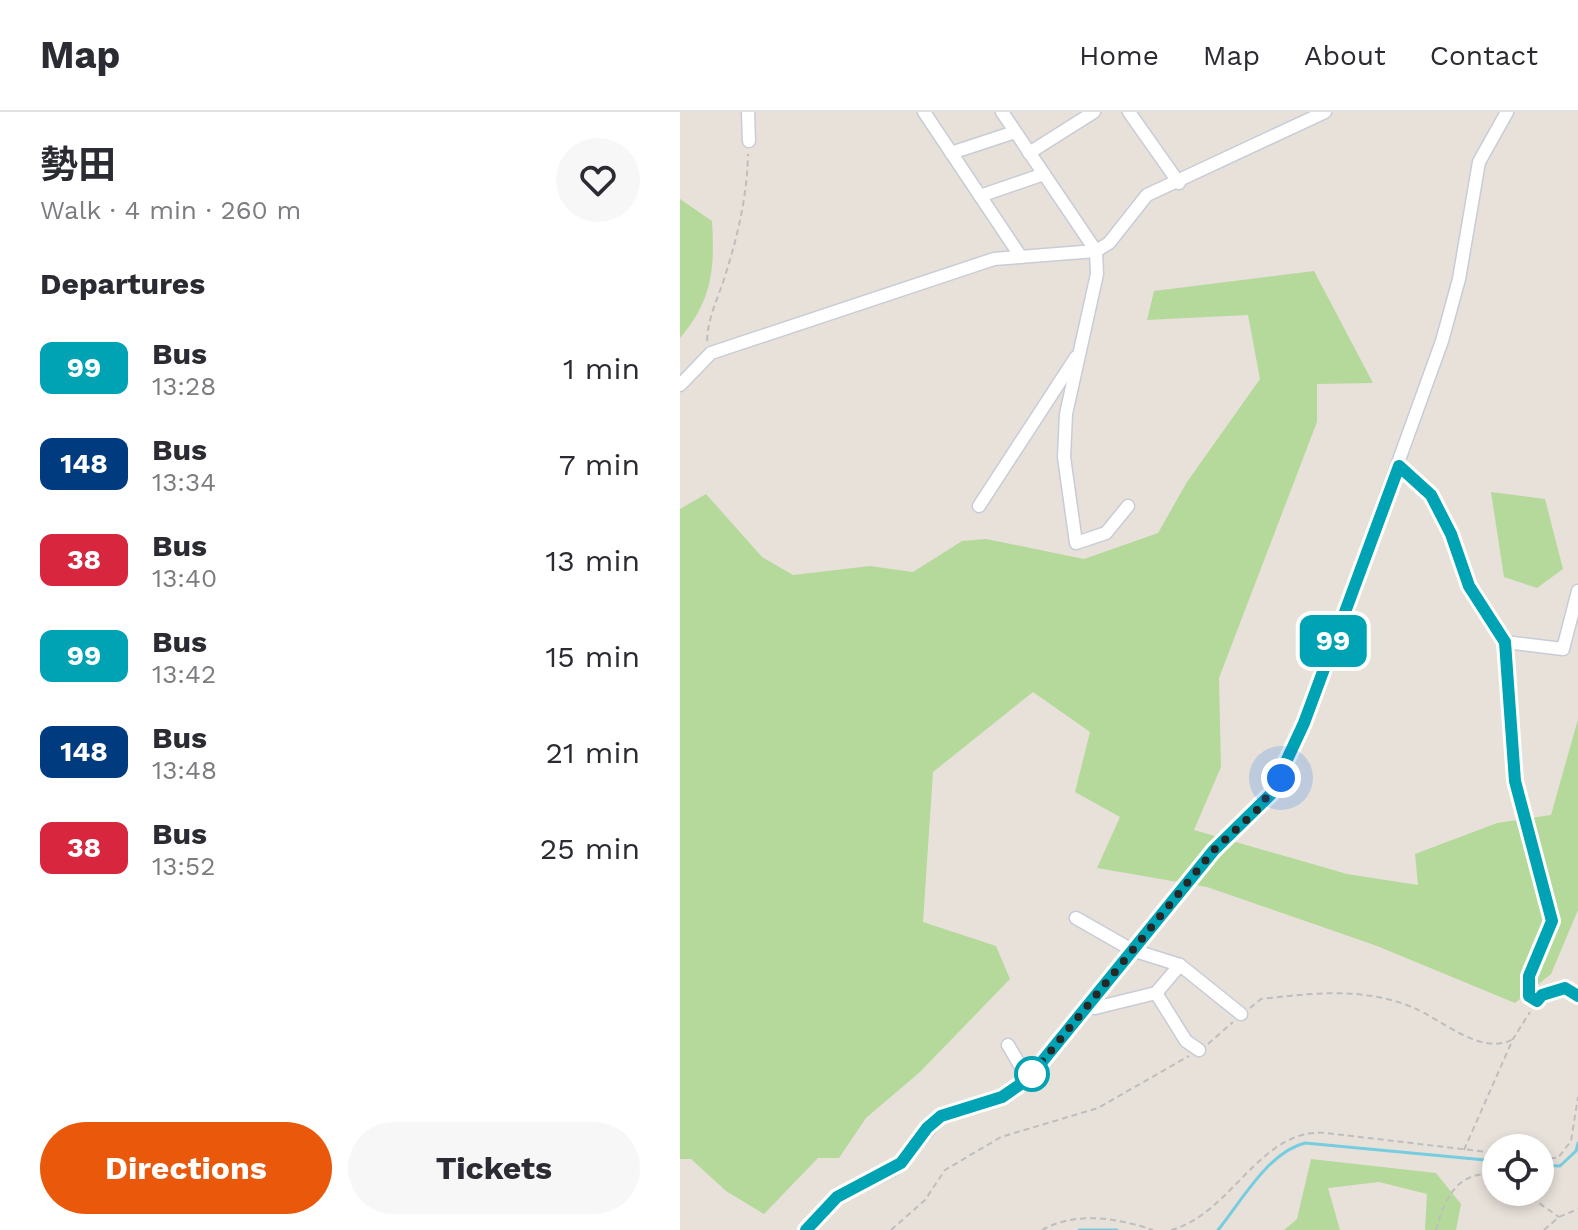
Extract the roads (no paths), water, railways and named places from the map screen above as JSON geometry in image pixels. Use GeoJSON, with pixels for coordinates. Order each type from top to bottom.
{"type":"FeatureCollection","features":[{"type":"Feature","properties":{"kind":"street"},"geometry":{"type":"LineString","coordinates":[[748,112],[749,141]]}},
{"type":"Feature","properties":{"kind":"street"},"geometry":{"type":"LineString","coordinates":[[924,112],[1021,257]]}},
{"type":"Feature","properties":{"kind":"street"},"geometry":{"type":"LineString","coordinates":[[1002,112],[1096,251],[1097,274],[1066,414],[1064,457],[1076,543],[1094,540],[1106,533],[1128,506]]}},
{"type":"Feature","properties":{"kind":"street"},"geometry":{"type":"LineString","coordinates":[[1029,153],[1094,112]]}},
{"type":"Feature","properties":{"kind":"street"},"geometry":{"type":"LineString","coordinates":[[1129,112],[1179,183]]}},
{"type":"Feature","properties":{"kind":"street"},"geometry":{"type":"LineString","coordinates":[[680,385],[711,353],[994,259],[1096,251],[1109,243],[1147,195],[1179,183],[1325,112]]}},
{"type":"Feature","properties":{"kind":"street"},"geometry":{"type":"LineString","coordinates":[[806,1230],[837,1197],[901,1163],[927,1128],[941,1116],[1002,1097],[1028,1079],[1214,850],[1271,794],[1281,778],[1399,466],[1459,279],[1479,162],[1507,112]]}},
{"type":"Feature","properties":{"kind":"street"},"geometry":{"type":"LineString","coordinates":[[951,153],[1015,132]]}},
{"type":"Feature","properties":{"kind":"street"},"geometry":{"type":"LineString","coordinates":[[980,196],[1044,174]]}},
{"type":"Feature","properties":{"kind":"street"},"geometry":{"type":"LineString","coordinates":[[979,506],[1080,351]]}},
{"type":"Feature","properties":{"kind":"street"},"geometry":{"type":"LineString","coordinates":[[1399,466],[1431,495],[1451,534],[1469,586],[1505,642],[1515,781],[1552,921],[1527,986],[1529,996],[1537,1001],[1558,988],[1578,996]]}},
{"type":"Feature","properties":{"kind":"street"},"geometry":{"type":"LineString","coordinates":[[1505,642],[1563,649],[1578,591]]}},
{"type":"Feature","properties":{"kind":"street"},"geometry":{"type":"LineString","coordinates":[[1076,918],[1132,950],[1180,965],[1241,1014]]}},
{"type":"Feature","properties":{"kind":"street"},"geometry":{"type":"LineString","coordinates":[[1088,1006],[1095,1008],[1156,993],[1180,965]]}},
{"type":"Feature","properties":{"kind":"street"},"geometry":{"type":"LineString","coordinates":[[1156,993],[1186,1041],[1199,1050]]}},
{"type":"Feature","properties":{"kind":"street"},"geometry":{"type":"LineString","coordinates":[[1008,1045],[1028,1079]]}},
{"type":"Feature","properties":{"kind":"waterway"},"geometry":{"type":"LineString","coordinates":[[1218,1230],[1267,1167],[1279,1156],[1305,1143],[1482,1160]]}},
{"type":"Feature","properties":{"kind":"waterway"},"geometry":{"type":"LineString","coordinates":[[1554,1166],[1560,1166],[1576,1151],[1578,1143]]}},
{"type":"Feature","properties":{"kind":"waterway"},"geometry":{"type":"LineString","coordinates":[[1079,1230],[1117,1230]]}}]}
